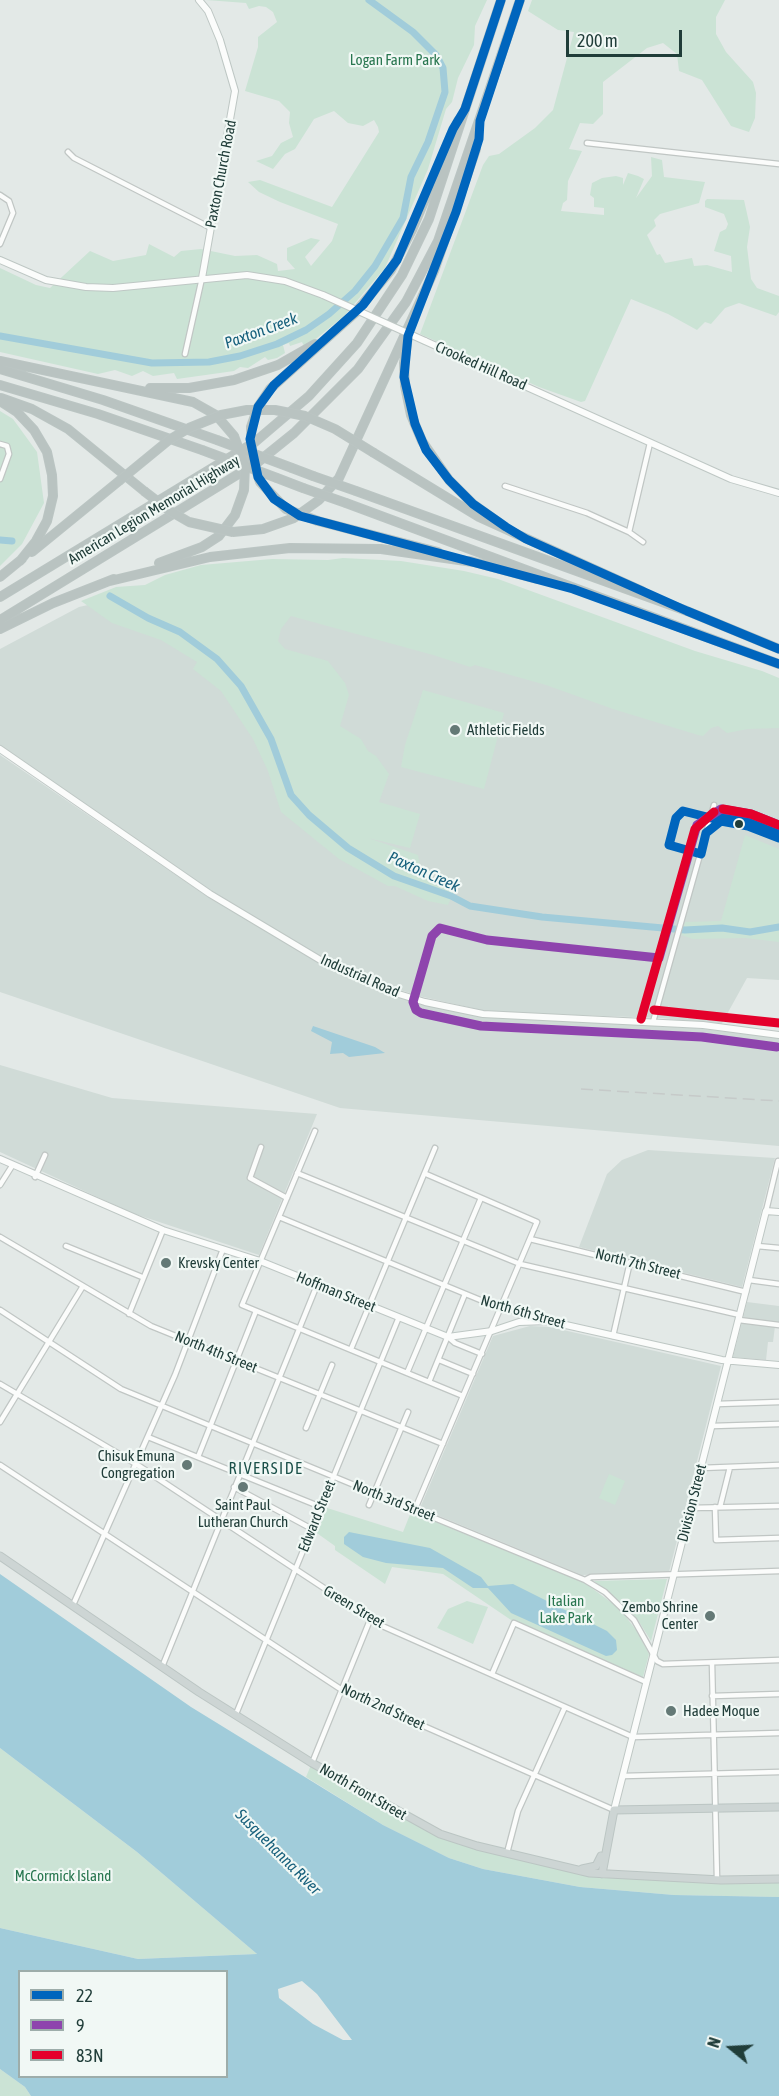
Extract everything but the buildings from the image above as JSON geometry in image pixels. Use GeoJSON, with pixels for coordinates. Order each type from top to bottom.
{"type":"FeatureCollection","features":[{"type":"Feature","properties":{"kind":"highway","name":"American Legion Memorial Highway"},"geometry":{"type":"LineString","coordinates":[[0,597],[255,442],[326,379],[370,325],[412,256],[432,210],[501,0]]}},
{"type":"Feature","properties":{"kind":"highway","name":"American Legion Memorial Highway"},"geometry":{"type":"LineString","coordinates":[[0,620],[239,474],[294,433],[327,402],[373,352],[417,285],[447,219],[520,0]]}},
{"type":"Feature","properties":{"kind":"highway"},"geometry":{"type":"LineString","coordinates":[[465,109],[453,129],[412,230],[397,260],[370,297],[270,389],[258,407],[251,427],[252,456],[260,482],[286,509],[318,521],[573,589]]}},
{"type":"Feature","properties":{"kind":"highway"},"geometry":{"type":"LineString","coordinates":[[0,399],[32,409],[68,429],[170,511],[189,522],[233,532],[263,529],[287,522],[308,510],[330,489],[349,459],[414,316],[456,212],[479,139],[480,121]]}},
{"type":"Feature","properties":{"kind":"highway"},"geometry":{"type":"LineString","coordinates":[[414,316],[405,350],[404,377],[411,415],[422,441],[436,465],[456,488],[483,511],[526,539]]}},
{"type":"Feature","properties":{"kind":"highway"},"geometry":{"type":"LineString","coordinates":[[121,385],[178,388],[234,380],[289,360],[341,326]]}},
{"type":"Feature","properties":{"kind":"highway"},"geometry":{"type":"LineString","coordinates":[[0,361],[121,385],[199,405],[220,419],[234,436],[244,460],[244,490],[235,515],[215,539],[197,549],[62,599],[0,629]]}},
{"type":"Feature","properties":{"kind":"highway"},"geometry":{"type":"LineString","coordinates":[[0,369],[103,400],[217,440],[687,611]]}},
{"type":"Feature","properties":{"kind":"highway"},"geometry":{"type":"LineString","coordinates":[[0,385],[98,414],[202,450],[779,664]]}},
{"type":"Feature","properties":{"kind":"highway"},"geometry":{"type":"LineString","coordinates":[[0,399],[22,416],[34,430],[46,452],[52,475],[52,501],[46,521],[36,541],[20,561]]}},
{"type":"Feature","properties":{"kind":"highway"},"geometry":{"type":"LineString","coordinates":[[0,577],[169,440],[189,428],[221,415],[248,411],[283,411],[305,416],[335,429],[470,512],[526,539],[687,611],[779,649]]}},
{"type":"Feature","properties":{"kind":"highway"},"geometry":{"type":"LineString","coordinates":[[110,581],[200,558],[290,548],[381,549],[473,562]]}},
{"type":"Feature","properties":{"kind":"main road","name":"North Front Street"},"geometry":{"type":"LineString","coordinates":[[0,1556],[162,1667],[312,1763],[439,1833],[507,1853],[602,1874],[779,1879]]}},
{"type":"Feature","properties":{"kind":"main road","name":"North 2nd Street"},"geometry":{"type":"LineString","coordinates":[[614,1810],[779,1807]]}},
{"type":"Feature","properties":{"kind":"main road","name":"Division Street"},"geometry":{"type":"LineString","coordinates":[[602,1874],[614,1810]]}},
{"type":"Feature","properties":{"kind":"main road","name":"Division Street"},"geometry":{"type":"LineString","coordinates":[[576,1869],[596,1866],[606,1845]]}},
{"type":"Feature","properties":{"kind":"street","name":"Paxton Church Road"},"geometry":{"type":"LineString","coordinates":[[184,354],[202,278],[235,91],[207,7],[199,0]]}},
{"type":"Feature","properties":{"kind":"street"},"geometry":{"type":"LineString","coordinates":[[587,143],[779,164]]}},
{"type":"Feature","properties":{"kind":"street"},"geometry":{"type":"LineString","coordinates":[[68,152],[74,158],[211,228]]}},
{"type":"Feature","properties":{"kind":"street"},"geometry":{"type":"LineString","coordinates":[[0,195],[9,201],[13,213],[0,244]]}},
{"type":"Feature","properties":{"kind":"street","name":"Crooked Hill Road"},"geometry":{"type":"LineString","coordinates":[[0,260],[46,280],[86,287],[112,288],[233,275],[285,281],[323,295],[731,479],[779,493]]}},
{"type":"Feature","properties":{"kind":"street"},"geometry":{"type":"LineString","coordinates":[[630,532],[650,443]]}},
{"type":"Feature","properties":{"kind":"street"},"geometry":{"type":"LineString","coordinates":[[0,444],[7,446],[9,454],[0,479]]}},
{"type":"Feature","properties":{"kind":"street"},"geometry":{"type":"LineString","coordinates":[[505,486],[587,513],[630,532],[643,542]]}},
{"type":"Feature","properties":{"kind":"street","name":"Industrial Road"},"geometry":{"type":"LineString","coordinates":[[0,749],[210,894],[322,961],[359,979],[425,1002],[483,1014],[654,1022],[779,1035]]}},
{"type":"Feature","properties":{"kind":"street"},"geometry":{"type":"LineString","coordinates":[[654,1022],[714,805],[722,814]]}},
{"type":"Feature","properties":{"kind":"street"},"geometry":{"type":"LineString","coordinates":[[711,818],[722,814],[750,819],[779,830]]}},
{"type":"Feature","properties":{"kind":"street"},"geometry":{"type":"LineString","coordinates":[[711,818],[757,829],[779,838]]}},
{"type":"Feature","properties":{"kind":"street"},"geometry":{"type":"LineString","coordinates":[[706,833],[721,821]]}},
{"type":"Feature","properties":{"kind":"street"},"geometry":{"type":"LineString","coordinates":[[315,1131],[242,1305],[464,1396]]}},
{"type":"Feature","properties":{"kind":"street"},"geometry":{"type":"LineString","coordinates":[[261,1147],[250,1178],[287,1198]]}},
{"type":"Feature","properties":{"kind":"street"},"geometry":{"type":"LineString","coordinates":[[351,1349],[435,1148]]}},
{"type":"Feature","properties":{"kind":"street"},"geometry":{"type":"LineString","coordinates":[[35,1177],[45,1155]]}},
{"type":"Feature","properties":{"kind":"street"},"geometry":{"type":"LineString","coordinates":[[0,1160],[162,1230],[223,1249],[190,1340],[73,1605]]}},
{"type":"Feature","properties":{"kind":"street","name":"Division Street"},"geometry":{"type":"LineString","coordinates":[[614,1810],[778,1161]]}},
{"type":"Feature","properties":{"kind":"street"},"geometry":{"type":"LineString","coordinates":[[0,1185],[12,1166]]}},
{"type":"Feature","properties":{"kind":"street"},"geometry":{"type":"LineString","coordinates":[[297,1173],[519,1264],[739,1317],[779,1324]]}},
{"type":"Feature","properties":{"kind":"street"},"geometry":{"type":"LineString","coordinates":[[415,1509],[537,1222],[426,1174]]}},
{"type":"Feature","properties":{"kind":"street"},"geometry":{"type":"LineString","coordinates":[[407,1373],[481,1198]]}},
{"type":"Feature","properties":{"kind":"street"},"geometry":{"type":"LineString","coordinates":[[766,1211],[779,1212]]}},
{"type":"Feature","properties":{"kind":"street","name":"North 6th Street"},"geometry":{"type":"LineString","coordinates":[[279,1217],[501,1308],[548,1321],[728,1361],[779,1365]]}},
{"type":"Feature","properties":{"kind":"street"},"geometry":{"type":"LineString","coordinates":[[129,1314],[162,1230]]}},
{"type":"Feature","properties":{"kind":"street","name":"North 4th Street"},"geometry":{"type":"LineString","coordinates":[[0,1237],[151,1326],[443,1444]]}},
{"type":"Feature","properties":{"kind":"street","name":"North 7th Street"},"geometry":{"type":"LineString","coordinates":[[530,1239],[746,1292]]}},
{"type":"Feature","properties":{"kind":"street"},"geometry":{"type":"LineString","coordinates":[[66,1246],[142,1277]]}},
{"type":"Feature","properties":{"kind":"street"},"geometry":{"type":"LineString","coordinates":[[757,1246],[779,1248]]}},
{"type":"Feature","properties":{"kind":"street","name":"Hoffman Street"},"geometry":{"type":"LineString","coordinates":[[223,1249],[260,1261],[399,1317],[482,1354]]}},
{"type":"Feature","properties":{"kind":"street"},"geometry":{"type":"LineString","coordinates":[[613,1336],[630,1262]]}},
{"type":"Feature","properties":{"kind":"street"},"geometry":{"type":"LineString","coordinates":[[749,1280],[779,1284]]}},
{"type":"Feature","properties":{"kind":"street"},"geometry":{"type":"LineString","coordinates":[[162,1667],[317,1285]]}},
{"type":"Feature","properties":{"kind":"street"},"geometry":{"type":"LineString","coordinates":[[0,1422],[83,1286]]}},
{"type":"Feature","properties":{"kind":"street"},"geometry":{"type":"LineString","coordinates":[[429,1382],[465,1294]]}},
{"type":"Feature","properties":{"kind":"street","name":"North 3rd Street"},"geometry":{"type":"LineString","coordinates":[[0,1310],[122,1389],[585,1580],[605,1592],[634,1620],[654,1654]]}},
{"type":"Feature","properties":{"kind":"street"},"geometry":{"type":"LineString","coordinates":[[198,1457],[256,1311]]}},
{"type":"Feature","properties":{"kind":"street","name":"Edward Street"},"geometry":{"type":"LineString","coordinates":[[236,1714],[399,1317]]}},
{"type":"Feature","properties":{"kind":"street","name":"Hoffman Street"},"geometry":{"type":"LineString","coordinates":[[448,1337],[492,1331],[519,1322],[548,1321]]}},
{"type":"Feature","properties":{"kind":"street"},"geometry":{"type":"LineString","coordinates":[[439,1360],[473,1374]]}},
{"type":"Feature","properties":{"kind":"street"},"geometry":{"type":"LineString","coordinates":[[306,1428],[332,1365]]}},
{"type":"Feature","properties":{"kind":"street","name":"Green Street"},"geometry":{"type":"LineString","coordinates":[[0,1384],[136,1464],[370,1620],[633,1737],[779,1733]]}},
{"type":"Feature","properties":{"kind":"street"},"geometry":{"type":"LineString","coordinates":[[717,1404],[779,1402]]}},
{"type":"Feature","properties":{"kind":"street"},"geometry":{"type":"LineString","coordinates":[[369,1505],[408,1412]]}},
{"type":"Feature","properties":{"kind":"street"},"geometry":{"type":"LineString","coordinates":[[712,1426],[779,1424]]}},
{"type":"Feature","properties":{"kind":"street"},"geometry":{"type":"LineString","coordinates":[[148,1437],[321,1508]]}},
{"type":"Feature","properties":{"kind":"street","name":"North 2nd Street"},"geometry":{"type":"LineString","coordinates":[[0,1465],[342,1690],[614,1810]]}},
{"type":"Feature","properties":{"kind":"street"},"geometry":{"type":"LineString","coordinates":[[701,1468],[779,1465]]}},
{"type":"Feature","properties":{"kind":"street"},"geometry":{"type":"LineString","coordinates":[[730,1467],[717,1507],[716,1540],[779,1538]]}},
{"type":"Feature","properties":{"kind":"street"},"geometry":{"type":"LineString","coordinates":[[234,1487],[312,1529]]}},
{"type":"Feature","properties":{"kind":"street"},"geometry":{"type":"LineString","coordinates":[[691,1508],[779,1506]]}},
{"type":"Feature","properties":{"kind":"street"},"geometry":{"type":"LineString","coordinates":[[585,1580],[591,1577],[779,1571]]}},
{"type":"Feature","properties":{"kind":"street"},"geometry":{"type":"LineString","coordinates":[[312,1763],[370,1620]]}},
{"type":"Feature","properties":{"kind":"street"},"geometry":{"type":"LineString","coordinates":[[492,1674],[514,1623],[646,1682]]}},
{"type":"Feature","properties":{"kind":"street"},"geometry":{"type":"LineString","coordinates":[[654,1654],[663,1664],[779,1660]]}},
{"type":"Feature","properties":{"kind":"street"},"geometry":{"type":"LineString","coordinates":[[712,1663],[717,1879]]}},
{"type":"Feature","properties":{"kind":"street"},"geometry":{"type":"LineString","coordinates":[[712,1696],[779,1694]]}},
{"type":"Feature","properties":{"kind":"street"},"geometry":{"type":"LineString","coordinates":[[507,1853],[518,1811],[565,1707]]}},
{"type":"Feature","properties":{"kind":"street"},"geometry":{"type":"LineString","coordinates":[[623,1776],[779,1772]]}},
{"type":"Feature","properties":{"kind":"shaded area"},"geometry":{"type":"Polygon","coordinates":[[[179,584],[779,686],[779,980],[747,978],[721,1025],[662,1018],[490,1012],[419,996],[375,982],[321,958],[181,872],[0,745],[0,649],[79,607],[179,584]]]}},
{"type":"Feature","properties":{"kind":"shaded area"},"geometry":{"type":"Polygon","coordinates":[[[0,755],[211,899],[306,955],[380,990],[414,1003],[484,1017],[695,1028],[779,1038],[779,1146],[340,1108],[0,992],[0,755]]]}},
{"type":"Feature","properties":{"kind":"shaded area"},"geometry":{"type":"Polygon","coordinates":[[[0,1065],[112,1098],[317,1114],[259,1255],[132,1213],[0,1152],[0,1065]]]}},
{"type":"Feature","properties":{"kind":"shaded area"},"geometry":{"type":"Polygon","coordinates":[[[648,1150],[775,1158],[742,1287],[579,1247],[607,1174],[622,1160],[648,1150]]]}},
{"type":"Feature","properties":{"kind":"shaded area"},"geometry":{"type":"Polygon","coordinates":[[[747,1302],[779,1306],[779,1326],[775,1326],[773,1342],[768,1342],[766,1360],[733,1357],[747,1302]]]}},
{"type":"Feature","properties":{"kind":"shaded area"},"geometry":{"type":"Polygon","coordinates":[[[530,1326],[550,1327],[721,1366],[669,1572],[582,1575],[420,1508],[493,1336],[530,1326]]]}},
{"type":"Feature","properties":{"kind":"green space","name":"Logan Farm Park"},"geometry":{"type":"Polygon","coordinates":[[[206,0],[487,0],[475,26],[474,45],[458,78],[452,102],[446,109],[428,169],[385,268],[344,316],[317,338],[304,346],[302,342],[290,346],[289,343],[283,345],[285,353],[268,360],[265,357],[248,368],[240,367],[234,371],[177,379],[174,373],[153,376],[143,371],[132,376],[115,370],[98,374],[0,352],[0,268],[36,285],[50,288],[90,251],[113,261],[146,255],[149,244],[174,257],[181,251],[201,249],[235,256],[257,255],[277,264],[278,271],[295,269],[287,260],[287,248],[311,238],[320,240],[305,257],[311,266],[332,241],[338,224],[280,202],[259,192],[248,182],[260,180],[332,207],[379,132],[378,127],[374,120],[363,126],[348,123],[334,111],[314,119],[295,149],[285,154],[273,169],[256,161],[272,156],[281,143],[293,137],[289,123],[290,112],[279,101],[245,91],[258,47],[258,37],[277,22],[273,12],[266,7],[259,6],[249,9],[246,3],[206,0]]]}},
{"type":"Feature","properties":{"kind":"green space"},"geometry":{"type":"Polygon","coordinates":[[[532,0],[725,0],[716,17],[716,34],[726,52],[753,82],[756,93],[755,118],[749,132],[731,126],[702,80],[679,71],[677,54],[663,43],[647,48],[603,82],[603,114],[593,124],[580,123],[569,149],[582,151],[568,181],[567,200],[563,203],[561,211],[604,215],[604,208],[594,207],[594,198],[590,195],[592,183],[602,178],[616,176],[623,178],[623,185],[628,173],[638,176],[644,179],[636,198],[652,176],[651,157],[662,160],[664,177],[705,182],[699,203],[660,214],[654,220],[656,226],[647,235],[657,255],[660,254],[665,263],[692,258],[694,266],[707,265],[732,272],[731,256],[714,251],[720,232],[726,229],[728,224],[724,214],[705,207],[705,201],[707,199],[744,200],[750,227],[747,247],[751,279],[757,288],[779,296],[779,312],[776,316],[739,303],[725,308],[711,324],[705,322],[697,330],[668,314],[631,299],[585,401],[581,402],[539,387],[420,334],[483,165],[489,156],[499,154],[535,128],[553,110],[574,32],[558,30],[528,11],[532,0]]]}},
{"type":"Feature","properties":{"kind":"green space"},"geometry":{"type":"Polygon","coordinates":[[[0,411],[13,419],[37,452],[44,503],[22,544],[0,566],[0,411]]]}},
{"type":"Feature","properties":{"kind":"green space"},"geometry":{"type":"Polygon","coordinates":[[[343,558],[401,561],[498,579],[695,651],[762,671],[779,678],[779,728],[748,729],[727,733],[718,726],[711,728],[703,736],[698,735],[613,709],[546,685],[475,665],[470,667],[291,616],[281,629],[278,641],[285,649],[328,661],[345,683],[349,695],[340,726],[361,739],[368,751],[376,756],[389,774],[379,802],[420,814],[410,848],[368,838],[418,855],[422,877],[454,891],[448,905],[428,901],[395,886],[388,886],[339,859],[281,812],[268,771],[253,739],[221,691],[193,669],[197,662],[161,640],[112,623],[81,601],[116,587],[145,585],[165,575],[201,565],[272,559],[343,558]]]}},
{"type":"Feature","properties":{"kind":"green space","name":"Athletic Fields"},"geometry":{"type":"Polygon","coordinates":[[[423,690],[504,713],[484,789],[401,767],[405,745],[423,690]]]}},
{"type":"Feature","properties":{"kind":"green space"},"geometry":{"type":"Polygon","coordinates":[[[745,835],[779,849],[779,942],[745,938],[693,939],[681,935],[685,922],[721,921],[745,835]]]}},
{"type":"Feature","properties":{"kind":"green space"},"geometry":{"type":"Polygon","coordinates":[[[609,1474],[625,1481],[615,1505],[599,1498],[609,1474]]]}},
{"type":"Feature","properties":{"kind":"green space","name":"Italian Lake Park"},"geometry":{"type":"Polygon","coordinates":[[[324,1507],[403,1532],[411,1512],[585,1583],[620,1609],[636,1630],[649,1654],[643,1677],[514,1622],[443,1574],[392,1567],[385,1584],[335,1550],[335,1546],[314,1531],[324,1507]]]}},
{"type":"Feature","properties":{"kind":"green space"},"geometry":{"type":"Polygon","coordinates":[[[667,1579],[651,1641],[638,1620],[594,1581],[667,1579]]]}},
{"type":"Feature","properties":{"kind":"green space"},"geometry":{"type":"Polygon","coordinates":[[[467,1601],[488,1607],[473,1644],[437,1628],[448,1609],[467,1601]]]}},
{"type":"Feature","properties":{"kind":"green space","name":"McCormick Island"},"geometry":{"type":"Polygon","coordinates":[[[0,1748],[137,1852],[257,1954],[138,1959],[0,1928],[0,1748]]]}},
{"type":"Feature","properties":{"kind":"green space"},"geometry":{"type":"Polygon","coordinates":[[[311,1765],[351,1790],[445,1839],[585,1875],[779,1881],[779,1897],[674,1895],[580,1887],[483,1869],[449,1858],[383,1825],[306,1777],[311,1765]]]}},
{"type":"Feature","properties":{"kind":"green space"},"geometry":{"type":"Polygon","coordinates":[[[0,2069],[25,2087],[31,2096],[0,2096],[0,2069]]]}},
{"type":"Feature","properties":{"kind":"water"},"geometry":{"type":"Polygon","coordinates":[[[313,1026],[375,1047],[385,1053],[349,1057],[343,1053],[330,1054],[332,1042],[311,1031],[313,1026]]]}},
{"type":"Feature","properties":{"kind":"water"},"geometry":{"type":"Polygon","coordinates":[[[349,1532],[430,1548],[481,1577],[488,1586],[513,1584],[607,1631],[616,1640],[617,1650],[612,1655],[606,1656],[511,1613],[488,1588],[473,1588],[443,1568],[386,1563],[363,1557],[344,1544],[344,1537],[349,1532]]]}},
{"type":"Feature","properties":{"kind":"water","name":"Susquehanna River"},"geometry":{"type":"Polygon","coordinates":[[[0,1574],[191,1707],[383,1825],[449,1858],[483,1869],[580,1887],[674,1895],[779,1897],[779,2096],[31,2096],[25,2087],[0,2069],[0,1928],[138,1959],[257,1954],[137,1852],[0,1748],[0,1574]],[[302,1981],[278,1989],[279,1998],[313,2024],[343,2040],[352,2040],[317,1994],[302,1981]]]}},
{"type":"Feature","properties":{"kind":"waterway","name":"Paxton Creek"},"geometry":{"type":"LineString","coordinates":[[0,336],[152,363],[209,362],[240,356],[277,344],[306,330],[329,314],[355,291],[375,266],[403,218],[411,177],[428,142],[445,92],[443,68],[436,55],[413,32],[369,0]]}},
{"type":"Feature","properties":{"kind":"waterway","name":"Paxton Creek"},"geometry":{"type":"LineString","coordinates":[[0,540],[12,541]]}},
{"type":"Feature","properties":{"kind":"waterway","name":"Paxton Creek"},"geometry":{"type":"LineString","coordinates":[[110,596],[148,618],[180,632],[217,659],[241,686],[271,739],[291,795],[309,815],[348,848],[394,876],[451,896],[470,906],[542,917],[685,930],[722,928],[750,932],[779,927]]}},
{"type":"Feature","properties":{"kind":"railway"},"geometry":{"type":"LineString","coordinates":[[581,1089],[779,1101]]}},
{"type":"Feature","properties":{"kind":"transit line","name":"22"},"geometry":{"type":"LineString","coordinates":[[501,0],[465,109],[453,129],[397,260],[363,305],[274,385],[258,407],[250,439],[258,477],[274,499],[300,516],[573,589],[779,664]]}},
{"type":"Feature","properties":{"kind":"transit line","name":"22"},"geometry":{"type":"LineString","coordinates":[[520,0],[480,121],[479,139],[456,212],[408,336],[404,377],[415,424],[426,450],[449,480],[473,504],[506,527],[526,539],[687,611],[779,649]]}},
{"type":"Feature","properties":{"kind":"transit line","name":"9"},"geometry":{"type":"LineString","coordinates":[[777,1047],[702,1037],[481,1026],[421,1013],[416,1010],[413,1002],[432,936],[440,928],[487,940],[659,958],[697,825],[721,809],[751,814],[779,825]]}},
{"type":"Feature","properties":{"kind":"transit line","name":"83N"},"geometry":{"type":"LineString","coordinates":[[723,809],[751,814],[779,825]]}},
{"type":"Feature","properties":{"kind":"transit line","name":"22"},"geometry":{"type":"LineString","coordinates":[[779,830],[732,815],[722,814],[711,818],[683,811],[676,818],[669,845],[701,854],[706,833],[721,821],[748,826],[779,838]]}},
{"type":"Feature","properties":{"kind":"transit line","name":"83N"},"geometry":{"type":"LineString","coordinates":[[641,1019],[695,829],[714,812]]}},
{"type":"Feature","properties":{"kind":"transit line","name":"83N"},"geometry":{"type":"LineString","coordinates":[[654,1010],[779,1023]]}},
{"type":"Feature","properties":{"kind":"place","name":"Athletic Fields"},"geometry":{"type":"Point","coordinates":[455,730]}},
{"type":"Feature","properties":{"kind":"place","name":"Krevsky Center"},"geometry":{"type":"Point","coordinates":[166,1263]}},
{"type":"Feature","properties":{"kind":"place","name":"Chisuk Emuna Congregation"},"geometry":{"type":"Point","coordinates":[187,1465]}},
{"type":"Feature","properties":{"kind":"place","name":"Saint Paul Lutheran Church"},"geometry":{"type":"Point","coordinates":[243,1487]}},
{"type":"Feature","properties":{"kind":"place","name":"Zembo Shrine Center"},"geometry":{"type":"Point","coordinates":[710,1616]}},
{"type":"Feature","properties":{"kind":"place","name":"Hadee Moque"},"geometry":{"type":"Point","coordinates":[671,1711]}},
{"type":"Feature","properties":{"kind":"district","name":"RIVERSIDE"},"geometry":{"type":"Point","coordinates":[266,1469]}}]}
